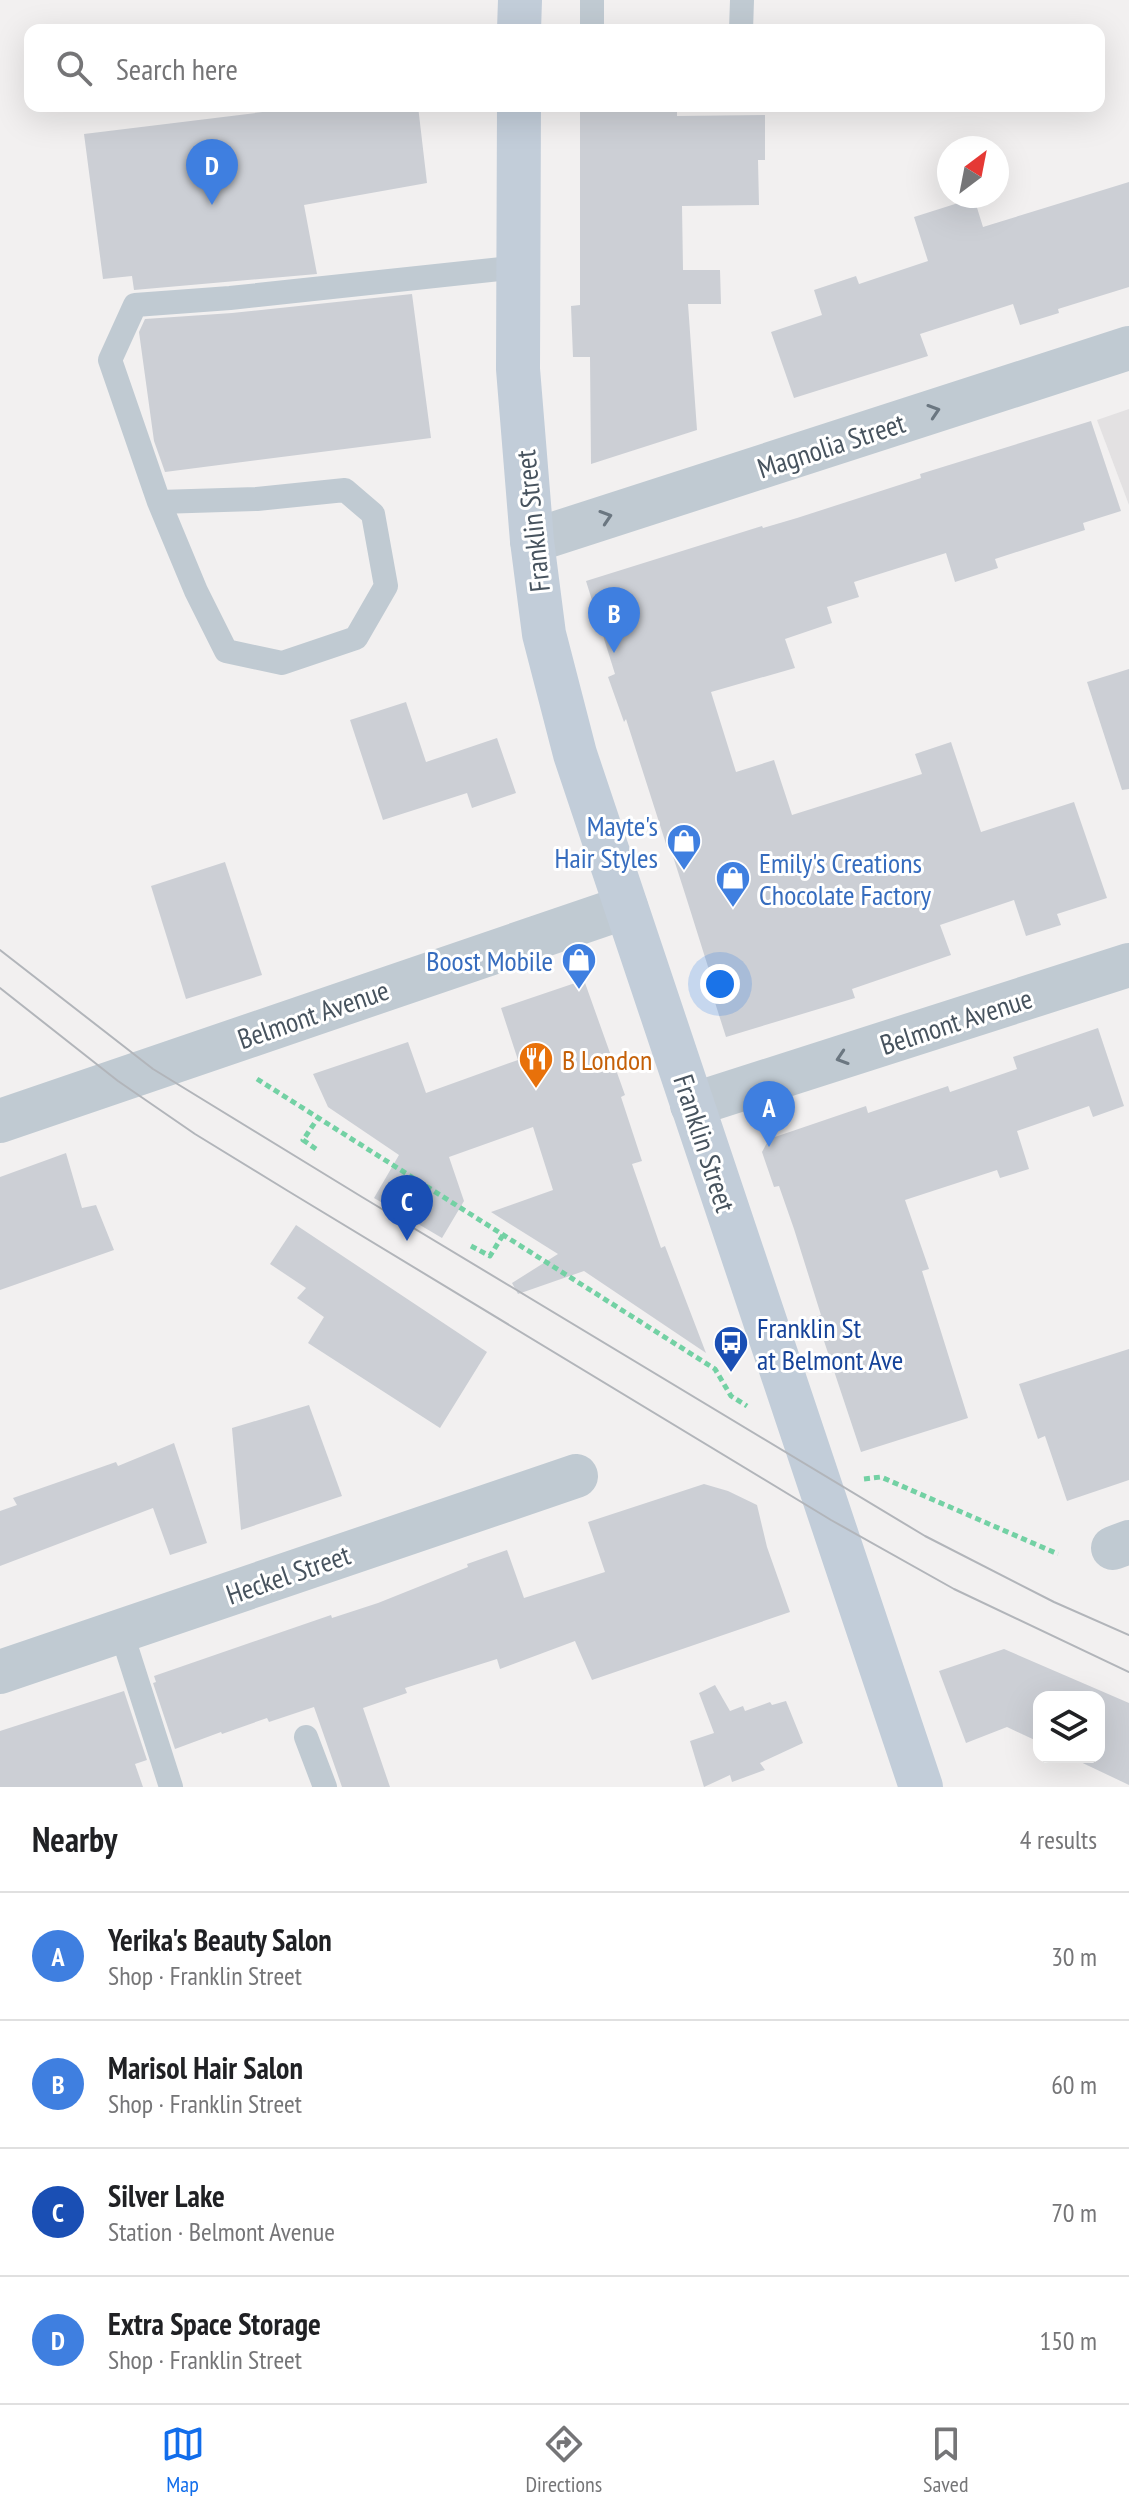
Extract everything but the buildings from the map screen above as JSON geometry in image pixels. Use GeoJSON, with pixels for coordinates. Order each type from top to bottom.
{"type":"FeatureCollection","features":[{"type":"Feature","properties":{"kind":"main road"},"geometry":{"type":"LineString","coordinates":[[519,24],[520,0]]}},
{"type":"Feature","properties":{"kind":"main road","name":"Franklin Street"},"geometry":{"type":"LineString","coordinates":[[519,112],[518,369],[532,541],[544,634],[575,754],[921,1787]]}},
{"type":"Feature","properties":{"kind":"street","name":"Magnolia Street"},"geometry":{"type":"LineString","coordinates":[[532,541],[1129,348]]}},
{"type":"Feature","properties":{"kind":"street","name":"Belmont Avenue"},"geometry":{"type":"LineString","coordinates":[[0,1121],[626,907]]}},
{"type":"Feature","properties":{"kind":"street","name":"Belmont Avenue"},"geometry":{"type":"LineString","coordinates":[[692,1105],[1129,965]]}},
{"type":"Feature","properties":{"kind":"street","name":"Heckel Street"},"geometry":{"type":"LineString","coordinates":[[0,1672],[576,1476]]}},
{"type":"Feature","properties":{"kind":"lane"},"geometry":{"type":"LineString","coordinates":[[592,0],[592,24]]}},
{"type":"Feature","properties":{"kind":"lane"},"geometry":{"type":"LineString","coordinates":[[741,24],[742,0]]}},
{"type":"Feature","properties":{"kind":"lane"},"geometry":{"type":"LineString","coordinates":[[159,502],[257,499],[345,490],[373,514],[386,586],[356,638],[282,663],[226,651],[196,591],[159,502],[110,360],[135,305],[519,267]]}},
{"type":"Feature","properties":{"kind":"lane"},"geometry":{"type":"LineString","coordinates":[[121,1631],[171,1787]]}},
{"type":"Feature","properties":{"kind":"lane"},"geometry":{"type":"LineString","coordinates":[[306,1737],[325,1787]]}},
{"type":"Feature","properties":{"kind":"path"},"geometry":{"type":"LineString","coordinates":[[257,1079],[715,1369],[731,1396],[863,1479],[881,1477],[1058,1554]]}},
{"type":"Feature","properties":{"kind":"path"},"geometry":{"type":"LineString","coordinates":[[316,1149],[303,1140],[318,1118]]}},
{"type":"Feature","properties":{"kind":"path"},"geometry":{"type":"LineString","coordinates":[[471,1246],[490,1256],[503,1235]]}},
{"type":"Feature","properties":{"kind":"shaded area"},"geometry":{"type":"Polygon","coordinates":[[[1129,409],[1129,505],[1097,420],[1129,409]]]}},
{"type":"Feature","properties":{"kind":"tram line"},"geometry":{"type":"LineString","coordinates":[[0,950],[153,1069],[362,1197],[925,1536],[1054,1602],[1129,1635]]}},
{"type":"Feature","properties":{"kind":"tram line"},"geometry":{"type":"LineString","coordinates":[[0,988],[118,1081],[195,1134],[831,1520],[954,1589],[1129,1672]]}},
{"type":"Feature","properties":{"kind":"place","name":"Extra Space Storage"},"geometry":{"type":"Point","coordinates":[212,205]}},
{"type":"Feature","properties":{"kind":"place","name":"Marisol Hair Salon"},"geometry":{"type":"Point","coordinates":[614,653]}},
{"type":"Feature","properties":{"kind":"place","name":"Mayte's Hair Styles"},"geometry":{"type":"Point","coordinates":[684,872]}},
{"type":"Feature","properties":{"kind":"place","name":"Emily's Creations Chocolate Factory"},"geometry":{"type":"Point","coordinates":[733,909]}},
{"type":"Feature","properties":{"kind":"place","name":"Boost Mobile"},"geometry":{"type":"Point","coordinates":[579,991]}},
{"type":"Feature","properties":{"kind":"place","name":"B London"},"geometry":{"type":"Point","coordinates":[536,1090]}},
{"type":"Feature","properties":{"kind":"place","name":"Yerika's Beauty Salon"},"geometry":{"type":"Point","coordinates":[769,1147]}},
{"type":"Feature","properties":{"kind":"place","name":"Silver Lake"},"geometry":{"type":"Point","coordinates":[407,1241]}},
{"type":"Feature","properties":{"kind":"place","name":"Franklin St at Belmont Ave"},"geometry":{"type":"Point","coordinates":[731,1374]}}]}
